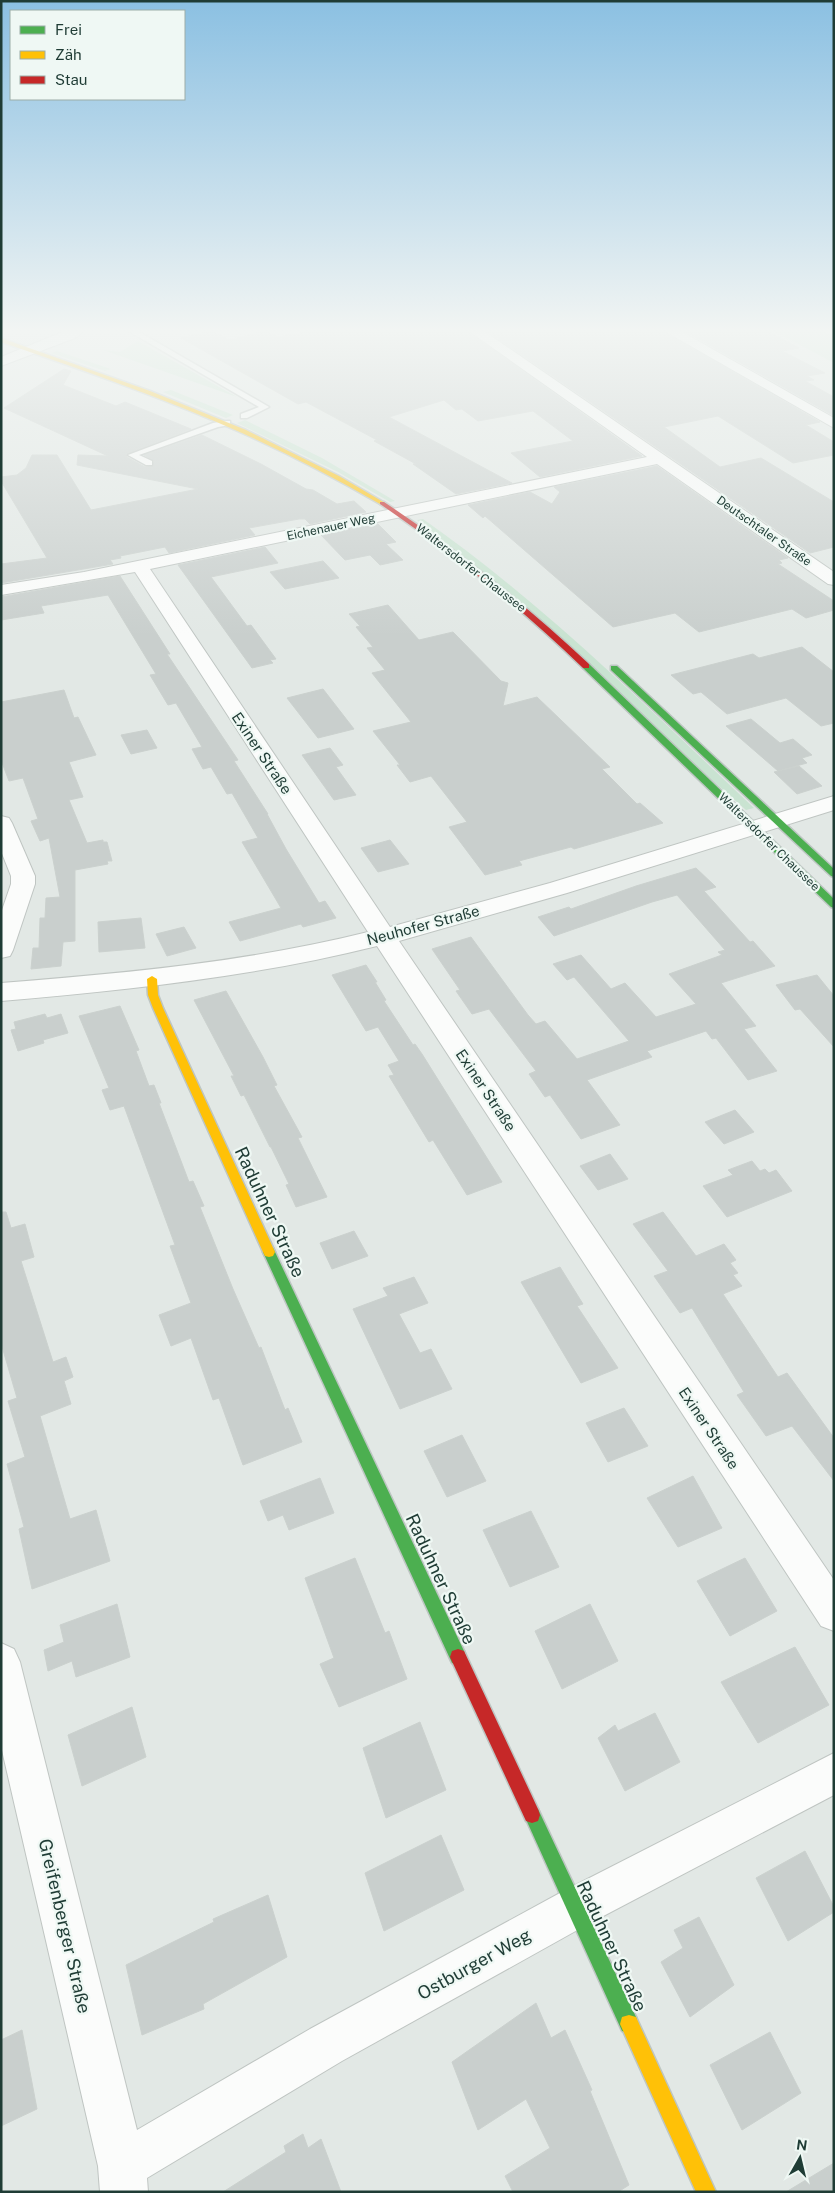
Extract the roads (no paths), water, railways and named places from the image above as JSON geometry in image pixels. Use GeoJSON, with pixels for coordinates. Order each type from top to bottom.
{"type":"FeatureCollection","features":[{"type":"Feature","properties":{"kind":"main road","name":"Waltersdorfer Chaussee"},"geometry":{"type":"LineString","coordinates":[[246,431],[334,475],[430,519]]}},
{"type":"Feature","properties":{"kind":"main road","name":"Waltersdorfer Chaussee"},"geometry":{"type":"LineString","coordinates":[[406,508],[449,549],[531,614],[834,905]]}},
{"type":"Feature","properties":{"kind":"main road","name":"Waltersdorfer Chaussee"},"geometry":{"type":"LineString","coordinates":[[605,659],[834,874]]}},
{"type":"Feature","properties":{"kind":"main road","name":"Raduhner Straße"},"geometry":{"type":"LineString","coordinates":[[152,979],[153,995],[158,1008],[219,1145],[706,2192]]}},
{"type":"Feature","properties":{"kind":"street","name":"Deutschtaler Straße"},"geometry":{"type":"LineString","coordinates":[[620,431],[834,580]]}},
{"type":"Feature","properties":{"kind":"street","name":"Eichenauer Weg"},"geometry":{"type":"LineString","coordinates":[[1,590],[140,566],[406,508],[660,459]]}},
{"type":"Feature","properties":{"kind":"street","name":"Exiner Straße"},"geometry":{"type":"LineString","coordinates":[[140,566],[834,1613]]}},
{"type":"Feature","properties":{"kind":"street","name":"Neuhofer Straße"},"geometry":{"type":"LineString","coordinates":[[1,992],[152,979],[262,963],[384,936],[502,904],[834,802]]}},
{"type":"Feature","properties":{"kind":"street"},"geometry":{"type":"LineString","coordinates":[[1,822],[23,876],[24,884],[1,950]]}},
{"type":"Feature","properties":{"kind":"street","name":"Greifenberger Straße"},"geometry":{"type":"LineString","coordinates":[[1,1662],[123,2179]]}},
{"type":"Feature","properties":{"kind":"street","name":"Ostburger Weg"},"geometry":{"type":"LineString","coordinates":[[123,2179],[326,2045],[575,1908],[834,1773]]}},
{"type":"Feature","properties":{"kind":"lane"},"geometry":{"type":"LineString","coordinates":[[149,463],[132,455],[196,431]]}}]}
